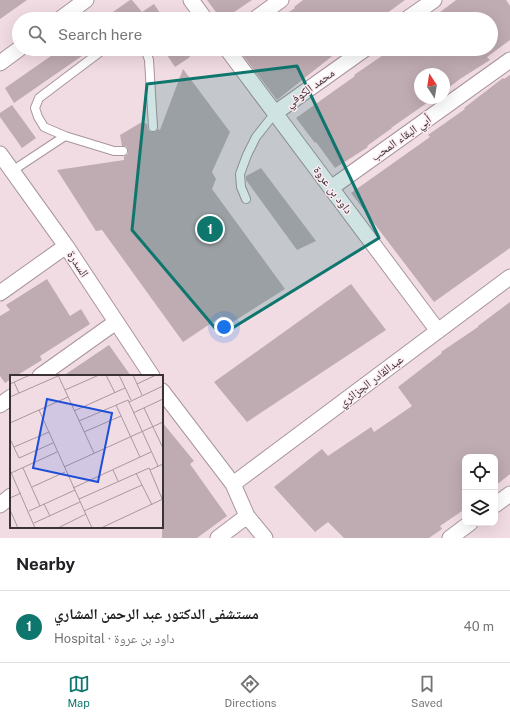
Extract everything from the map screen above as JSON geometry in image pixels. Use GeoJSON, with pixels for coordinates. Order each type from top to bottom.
{"type":"FeatureCollection","features":[{"type":"Feature","properties":{"kind":"street"},"geometry":{"type":"LineString","coordinates":[[70,12],[86,0]]}},
{"type":"Feature","properties":{"kind":"street"},"geometry":{"type":"LineString","coordinates":[[191,0],[200,12]]}},
{"type":"Feature","properties":{"kind":"street"},"geometry":{"type":"LineString","coordinates":[[265,12],[281,0]]}},
{"type":"Feature","properties":{"kind":"street"},"geometry":{"type":"LineString","coordinates":[[417,12],[434,0]]}},
{"type":"Feature","properties":{"kind":"street"},"geometry":{"type":"LineString","coordinates":[[0,63],[12,54]]}},
{"type":"Feature","properties":{"kind":"street","name":"داود بن عروة"},"geometry":{"type":"LineString","coordinates":[[232,56],[438,331]]}},
{"type":"Feature","properties":{"kind":"street","name":"محمد الكوفي"},"geometry":{"type":"LineString","coordinates":[[275,113],[355,56]]}},
{"type":"Feature","properties":{"kind":"street","name":"أبي البقاء المحب"},"geometry":{"type":"LineString","coordinates":[[331,188],[510,60]]}},
{"type":"Feature","properties":{"kind":"street","name":"السدرة"},"geometry":{"type":"LineString","coordinates":[[0,154],[66,246],[151,375]]}},
{"type":"Feature","properties":{"kind":"street"},"geometry":{"type":"LineString","coordinates":[[0,293],[66,246]]}},
{"type":"Feature","properties":{"kind":"street","name":"عبدالقادر الجزائري"},"geometry":{"type":"LineString","coordinates":[[233,484],[510,277]]}},
{"type":"Feature","properties":{"kind":"street"},"geometry":{"type":"LineString","coordinates":[[41,375],[116,322]]}},
{"type":"Feature","properties":{"kind":"street"},"geometry":{"type":"LineString","coordinates":[[163,392],[233,484],[247,516],[265,538]]}},
{"type":"Feature","properties":{"kind":"street"},"geometry":{"type":"LineString","coordinates":[[0,405],[10,398]]}},
{"type":"Feature","properties":{"kind":"street"},"geometry":{"type":"LineString","coordinates":[[498,503],[510,494]]}},
{"type":"Feature","properties":{"kind":"street"},"geometry":{"type":"LineString","coordinates":[[0,505],[10,497]]}},
{"type":"Feature","properties":{"kind":"street"},"geometry":{"type":"LineString","coordinates":[[218,538],[247,516]]}},
{"type":"Feature","properties":{"kind":"street"},"geometry":{"type":"LineString","coordinates":[[450,538],[466,526]]}},
{"type":"Feature","properties":{"kind":"lane"},"geometry":{"type":"LineString","coordinates":[[95,56],[39,98],[35,108],[44,127],[65,136],[114,151],[123,151]]}},
{"type":"Feature","properties":{"kind":"lane"},"geometry":{"type":"LineString","coordinates":[[148,56],[153,127]]}},
{"type":"Feature","properties":{"kind":"lane"},"geometry":{"type":"LineString","coordinates":[[246,199],[241,186],[240,174],[256,137],[275,113]]}},
{"type":"Feature","properties":{"kind":"lane"},"geometry":{"type":"LineString","coordinates":[[12,171],[65,136]]}},
{"type":"Feature","properties":{"kind":"highlighted area"},"geometry":{"type":"Polygon","coordinates":[[[297,66],[379,238],[221,335],[132,230],[147,84],[297,66]]]}},
{"type":"Feature","properties":{"kind":"building"},"geometry":{"type":"Polygon","coordinates":[[[0,0],[27,0],[0,19],[0,0]]]}},
{"type":"Feature","properties":{"kind":"building"},"geometry":{"type":"Polygon","coordinates":[[[132,0],[142,12],[113,12],[132,0]]]}},
{"type":"Feature","properties":{"kind":"building"},"geometry":{"type":"Polygon","coordinates":[[[207,0],[252,0],[234,12],[216,12],[207,0]]]}},
{"type":"Feature","properties":{"kind":"building"},"geometry":{"type":"Polygon","coordinates":[[[303,0],[405,0],[389,12],[289,12],[295,8],[294,7],[303,0]]]}},
{"type":"Feature","properties":{"kind":"building"},"geometry":{"type":"Polygon","coordinates":[[[456,0],[506,0],[510,6],[510,40],[498,49],[498,12],[440,12],[456,0]]]}},
{"type":"Feature","properties":{"kind":"building"},"geometry":{"type":"Polygon","coordinates":[[[154,4],[159,12],[142,12],[154,4]]]}},
{"type":"Feature","properties":{"kind":"building"},"geometry":{"type":"Polygon","coordinates":[[[51,56],[82,56],[14,103],[5,88],[51,56]]]}},
{"type":"Feature","properties":{"kind":"building"},"geometry":{"type":"Polygon","coordinates":[[[168,56],[190,57],[175,67],[168,56]]]}},
{"type":"Feature","properties":{"kind":"building"},"geometry":{"type":"Polygon","coordinates":[[[243,56],[332,56],[277,100],[243,56]]]}},
{"type":"Feature","properties":{"kind":"building"},"geometry":{"type":"Polygon","coordinates":[[[382,56],[488,56],[487,57],[490,60],[450,86],[450,68],[414,68],[414,104],[425,104],[391,128],[367,146],[368,147],[335,168],[296,118],[355,76],[354,75],[382,56]]]}},
{"type":"Feature","properties":{"kind":"building"},"geometry":{"type":"Polygon","coordinates":[[[183,69],[230,132],[212,172],[216,179],[212,189],[285,289],[228,325],[222,316],[183,342],[102,230],[96,231],[57,170],[124,160],[124,156],[128,154],[128,151],[126,146],[122,146],[120,135],[142,122],[147,124],[148,130],[151,132],[158,129],[160,130],[183,69]]]}},
{"type":"Feature","properties":{"kind":"building"},"geometry":{"type":"Polygon","coordinates":[[[510,75],[510,248],[434,302],[351,193],[430,137],[428,135],[465,109],[464,108],[503,78],[504,79],[510,75]]]}},
{"type":"Feature","properties":{"kind":"building"},"geometry":{"type":"Polygon","coordinates":[[[12,105],[36,138],[22,148],[0,117],[0,113],[12,105]]]}},
{"type":"Feature","properties":{"kind":"building"},"geometry":{"type":"Polygon","coordinates":[[[261,168],[316,241],[297,250],[246,180],[246,176],[261,168]]]}},
{"type":"Feature","properties":{"kind":"building"},"geometry":{"type":"Polygon","coordinates":[[[47,279],[70,316],[81,309],[90,324],[40,356],[42,360],[18,375],[10,375],[10,380],[5,383],[0,376],[0,316],[10,310],[6,305],[47,279]]]}},
{"type":"Feature","properties":{"kind":"building"},"geometry":{"type":"Polygon","coordinates":[[[351,284],[386,330],[247,422],[214,382],[351,284]]]}},
{"type":"Feature","properties":{"kind":"building"},"geometry":{"type":"Polygon","coordinates":[[[510,302],[510,474],[498,484],[498,454],[462,454],[462,511],[440,526],[442,529],[429,538],[344,538],[328,522],[315,532],[274,487],[322,449],[328,456],[371,427],[374,432],[412,406],[398,387],[442,353],[441,352],[510,302]]]}},
{"type":"Feature","properties":{"kind":"building"},"geometry":{"type":"Polygon","coordinates":[[[109,345],[130,375],[64,375],[109,345]]]}},
{"type":"Feature","properties":{"kind":"building"},"geometry":{"type":"Polygon","coordinates":[[[163,423],[194,461],[190,464],[227,516],[197,538],[162,538],[163,423]]]}},
{"type":"Feature","properties":{"kind":"place","name":"مستشفى الدكتور عبد الرحمن المشاري"},"geometry":{"type":"Point","coordinates":[210,229]}}]}
